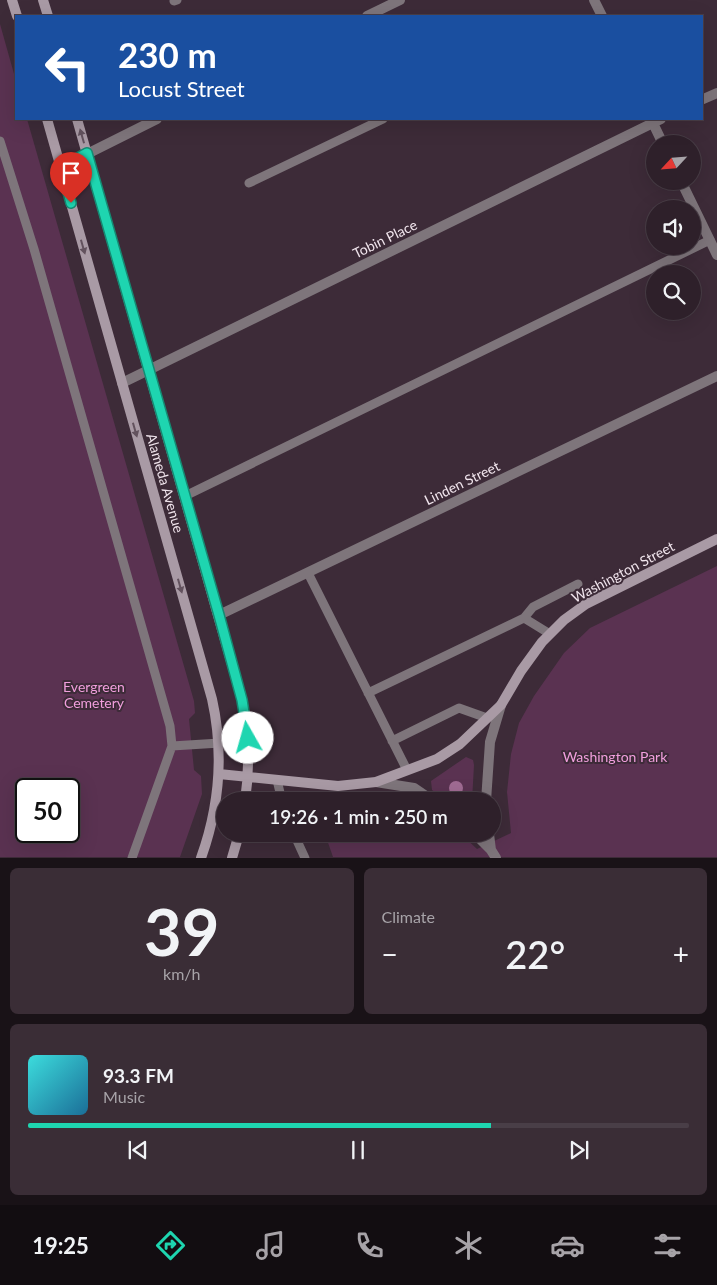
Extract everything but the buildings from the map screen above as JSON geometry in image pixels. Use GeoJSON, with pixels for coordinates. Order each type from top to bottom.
{"type":"FeatureCollection","features":[{"type":"Feature","properties":{"kind":"main road"},"geometry":{"type":"LineString","coordinates":[[12,0],[17,15]]}},
{"type":"Feature","properties":{"kind":"main road"},"geometry":{"type":"LineString","coordinates":[[43,0],[48,15]]}},
{"type":"Feature","properties":{"kind":"main road","name":"Alameda Avenue"},"geometry":{"type":"LineString","coordinates":[[47,120],[212,699],[220,743],[220,774],[214,814],[201,858]]}},
{"type":"Feature","properties":{"kind":"main road","name":"Alameda Avenue"},"geometry":{"type":"LineString","coordinates":[[77,120],[219,615],[247,726],[248,778],[246,792]]}},
{"type":"Feature","properties":{"kind":"main road","name":"Washington Street"},"geometry":{"type":"LineString","coordinates":[[220,774],[338,786],[376,782],[444,754],[460,744],[501,705],[520,671],[550,634],[586,604],[717,539]]}},
{"type":"Feature","properties":{"kind":"main road"},"geometry":{"type":"LineString","coordinates":[[232,858],[237,842]]}},
{"type":"Feature","properties":{"kind":"street"},"geometry":{"type":"LineString","coordinates":[[369,15],[400,0]]}},
{"type":"Feature","properties":{"kind":"street"},"geometry":{"type":"LineString","coordinates":[[594,0],[600,15]]}},
{"type":"Feature","properties":{"kind":"street"},"geometry":{"type":"LineString","coordinates":[[703,99],[717,93]]}},
{"type":"Feature","properties":{"kind":"street"},"geometry":{"type":"LineString","coordinates":[[61,167],[155,120]]}},
{"type":"Feature","properties":{"kind":"street"},"geometry":{"type":"LineString","coordinates":[[655,120],[660,135]]}},
{"type":"Feature","properties":{"kind":"street","name":"Tobin Place"},"geometry":{"type":"LineString","coordinates":[[122,383],[655,120]]}},
{"type":"Feature","properties":{"kind":"street"},"geometry":{"type":"LineString","coordinates":[[686,190],[717,254]]}},
{"type":"Feature","properties":{"kind":"street","name":"Linden Street"},"geometry":{"type":"LineString","coordinates":[[219,615],[717,376]]}},
{"type":"Feature","properties":{"kind":"street"},"geometry":{"type":"LineString","coordinates":[[487,792],[490,742],[501,705]]}},
{"type":"Feature","properties":{"kind":"street"},"geometry":{"type":"LineString","coordinates":[[376,782],[414,788],[420,792]]}},
{"type":"Feature","properties":{"kind":"street"},"geometry":{"type":"LineString","coordinates":[[482,842],[493,854]]}},
{"type":"Feature","properties":{"kind":"lane"},"geometry":{"type":"LineString","coordinates":[[249,183],[381,120]]}},
{"type":"Feature","properties":{"kind":"lane"},"geometry":{"type":"LineString","coordinates":[[0,140],[34,249],[165,707],[172,746],[132,858]]}},
{"type":"Feature","properties":{"kind":"lane"},"geometry":{"type":"LineString","coordinates":[[185,496],[710,240]]}},
{"type":"Feature","properties":{"kind":"lane"},"geometry":{"type":"LineString","coordinates":[[308,573],[407,770]]}},
{"type":"Feature","properties":{"kind":"lane"},"geometry":{"type":"LineString","coordinates":[[368,692],[524,618],[533,607],[578,584]]}},
{"type":"Feature","properties":{"kind":"lane"},"geometry":{"type":"LineString","coordinates":[[524,618],[550,634]]}},
{"type":"Feature","properties":{"kind":"lane"},"geometry":{"type":"LineString","coordinates":[[392,741],[460,708],[487,718]]}},
{"type":"Feature","properties":{"kind":"lane"},"geometry":{"type":"LineString","coordinates":[[172,746],[220,743]]}},
{"type":"Feature","properties":{"kind":"lane"},"geometry":{"type":"LineString","coordinates":[[277,780],[280,792]]}},
{"type":"Feature","properties":{"kind":"lane"},"geometry":{"type":"LineString","coordinates":[[298,842],[305,858]]}},
{"type":"Feature","properties":{"kind":"green space","name":"Evergreen Cemetery"},"geometry":{"type":"Polygon","coordinates":[[[0,24],[15,77],[15,120],[27,120],[194,701],[195,713],[189,719],[194,770],[201,776],[202,794],[180,857],[0,857],[0,24]]]}},
{"type":"Feature","properties":{"kind":"green space","name":"Washington Park"},"geometry":{"type":"Polygon","coordinates":[[[717,566],[717,857],[333,857],[328,842],[470,842],[477,849],[492,842],[501,842],[501,838],[511,833],[507,792],[511,754],[519,723],[534,696],[564,653],[590,628],[717,566]]]}},
{"type":"Feature","properties":{"kind":"green space"},"geometry":{"type":"Polygon","coordinates":[[[466,757],[473,760],[472,792],[435,792],[432,790],[431,781],[466,757]]]}},
{"type":"Feature","properties":{"kind":"route"},"geometry":{"type":"LineString","coordinates":[[71,203],[61,167],[87,153],[219,615],[242,700],[248,738]]}}]}
